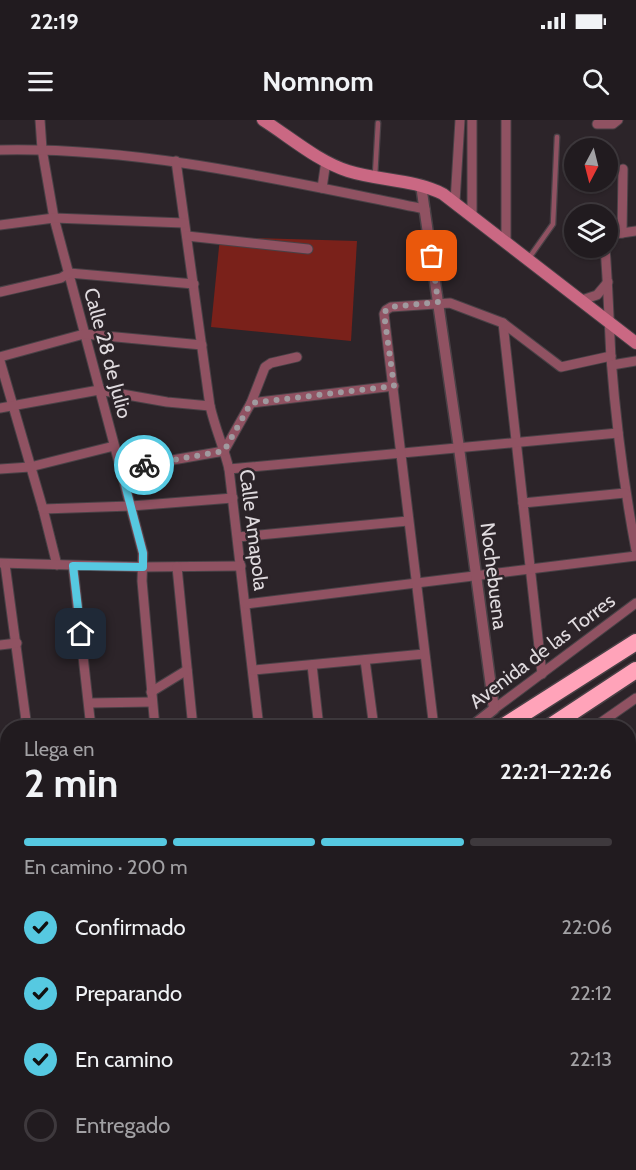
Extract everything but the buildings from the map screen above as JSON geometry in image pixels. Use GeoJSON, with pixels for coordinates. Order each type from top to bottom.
{"type":"FeatureCollection","features":[{"type":"Feature","properties":{"kind":"highway"},"geometry":{"type":"LineString","coordinates":[[514,720],[636,642]]}},
{"type":"Feature","properties":{"kind":"highway"},"geometry":{"type":"LineString","coordinates":[[560,720],[636,670]]}},
{"type":"Feature","properties":{"kind":"main road"},"geometry":{"type":"LineString","coordinates":[[263,120],[326,161],[348,171],[421,185],[443,194],[636,343]]}},
{"type":"Feature","properties":{"kind":"street","name":"Calle 28 de Julio"},"geometry":{"type":"LineString","coordinates":[[40,120],[42,149],[54,218],[143,553],[142,581],[154,720]]}},
{"type":"Feature","properties":{"kind":"street"},"geometry":{"type":"LineString","coordinates":[[455,202],[460,120]]}},
{"type":"Feature","properties":{"kind":"street"},"geometry":{"type":"LineString","coordinates":[[472,120],[472,215]]}},
{"type":"Feature","properties":{"kind":"street"},"geometry":{"type":"LineString","coordinates":[[506,120],[506,241]]}},
{"type":"Feature","properties":{"kind":"street"},"geometry":{"type":"LineString","coordinates":[[597,124],[615,123],[618,120]]}},
{"type":"Feature","properties":{"kind":"street"},"geometry":{"type":"LineString","coordinates":[[0,150],[42,149],[176,161],[425,209]]}},
{"type":"Feature","properties":{"kind":"street","name":"Calle Amapola"},"geometry":{"type":"LineString","coordinates":[[176,161],[210,406],[229,469],[259,720]]}},
{"type":"Feature","properties":{"kind":"street"},"geometry":{"type":"LineString","coordinates":[[322,188],[326,161]]}},
{"type":"Feature","properties":{"kind":"street"},"geometry":{"type":"LineString","coordinates":[[622,233],[623,169]]}},
{"type":"Feature","properties":{"kind":"street","name":"Nochebuena"},"geometry":{"type":"LineString","coordinates":[[421,185],[494,709]]}},
{"type":"Feature","properties":{"kind":"street"},"geometry":{"type":"LineString","coordinates":[[0,225],[54,218],[184,223]]}},
{"type":"Feature","properties":{"kind":"street"},"geometry":{"type":"LineString","coordinates":[[618,234],[636,231]]}},
{"type":"Feature","properties":{"kind":"street"},"geometry":{"type":"LineString","coordinates":[[187,236],[308,249]]}},
{"type":"Feature","properties":{"kind":"street"},"geometry":{"type":"LineString","coordinates":[[606,258],[611,360],[618,433],[636,550]]}},
{"type":"Feature","properties":{"kind":"street"},"geometry":{"type":"LineString","coordinates":[[0,292],[61,278],[69,273],[194,284]]}},
{"type":"Feature","properties":{"kind":"street"},"geometry":{"type":"LineString","coordinates":[[582,300],[597,295],[608,282]]}},
{"type":"Feature","properties":{"kind":"street"},"geometry":{"type":"LineString","coordinates":[[433,720],[384,314],[386,310],[391,307],[438,302],[450,303],[502,323],[561,367],[611,360],[636,361]]}},
{"type":"Feature","properties":{"kind":"street"},"geometry":{"type":"LineString","coordinates":[[502,323],[542,674]]}},
{"type":"Feature","properties":{"kind":"street"},"geometry":{"type":"LineString","coordinates":[[57,565],[0,359],[84,334],[202,345]]}},
{"type":"Feature","properties":{"kind":"street"},"geometry":{"type":"LineString","coordinates":[[121,469],[224,451],[251,403],[265,367],[271,363],[297,357]]}},
{"type":"Feature","properties":{"kind":"street"},"geometry":{"type":"LineString","coordinates":[[251,403],[394,386]]}},
{"type":"Feature","properties":{"kind":"street"},"geometry":{"type":"LineString","coordinates":[[0,408],[99,390],[167,402],[210,406]]}},
{"type":"Feature","properties":{"kind":"street"},"geometry":{"type":"LineString","coordinates":[[229,469],[618,433]]}},
{"type":"Feature","properties":{"kind":"street"},"geometry":{"type":"LineString","coordinates":[[0,469],[30,466],[114,446]]}},
{"type":"Feature","properties":{"kind":"street"},"geometry":{"type":"LineString","coordinates":[[522,503],[626,493]]}},
{"type":"Feature","properties":{"kind":"street"},"geometry":{"type":"LineString","coordinates":[[43,509],[131,506],[233,498]]}},
{"type":"Feature","properties":{"kind":"street"},"geometry":{"type":"LineString","coordinates":[[238,537],[408,521]]}},
{"type":"Feature","properties":{"kind":"street"},"geometry":{"type":"LineString","coordinates":[[246,604],[636,556]]}},
{"type":"Feature","properties":{"kind":"street"},"geometry":{"type":"LineString","coordinates":[[26,720],[17,643],[3,563],[143,567],[241,566]]}},
{"type":"Feature","properties":{"kind":"street"},"geometry":{"type":"LineString","coordinates":[[73,566],[90,720]]}},
{"type":"Feature","properties":{"kind":"street"},"geometry":{"type":"LineString","coordinates":[[177,567],[192,720]]}},
{"type":"Feature","properties":{"kind":"street","name":"Avenida de las Torres"},"geometry":{"type":"LineString","coordinates":[[480,720],[636,603]]}},
{"type":"Feature","properties":{"kind":"street"},"geometry":{"type":"LineString","coordinates":[[0,645],[17,643]]}},
{"type":"Feature","properties":{"kind":"street"},"geometry":{"type":"LineString","coordinates":[[253,670],[424,654]]}},
{"type":"Feature","properties":{"kind":"street"},"geometry":{"type":"LineString","coordinates":[[365,660],[373,720]]}},
{"type":"Feature","properties":{"kind":"street"},"geometry":{"type":"LineString","coordinates":[[312,665],[318,720]]}},
{"type":"Feature","properties":{"kind":"street"},"geometry":{"type":"LineString","coordinates":[[89,703],[152,697],[187,670]]}},
{"type":"Feature","properties":{"kind":"street"},"geometry":{"type":"LineString","coordinates":[[610,720],[636,698]]}},
{"type":"Feature","properties":{"kind":"lane"},"geometry":{"type":"LineString","coordinates":[[375,176],[378,123]]}},
{"type":"Feature","properties":{"kind":"lane"},"geometry":{"type":"LineString","coordinates":[[529,259],[553,224],[557,136]]}},
{"type":"Feature","properties":{"kind":"shaded area"},"geometry":{"type":"Polygon","coordinates":[[[220,237],[357,241],[351,341],[211,327],[220,237]]]}},
{"type":"Feature","properties":{"kind":"way so far"},"geometry":{"type":"LineString","coordinates":[[144,465],[224,451],[251,403],[394,386],[384,314],[391,307],[438,302],[432,256]]}},
{"type":"Feature","properties":{"kind":"route"},"geometry":{"type":"LineString","coordinates":[[81,634],[73,566],[143,567],[143,553],[121,469],[144,465]]}}]}
